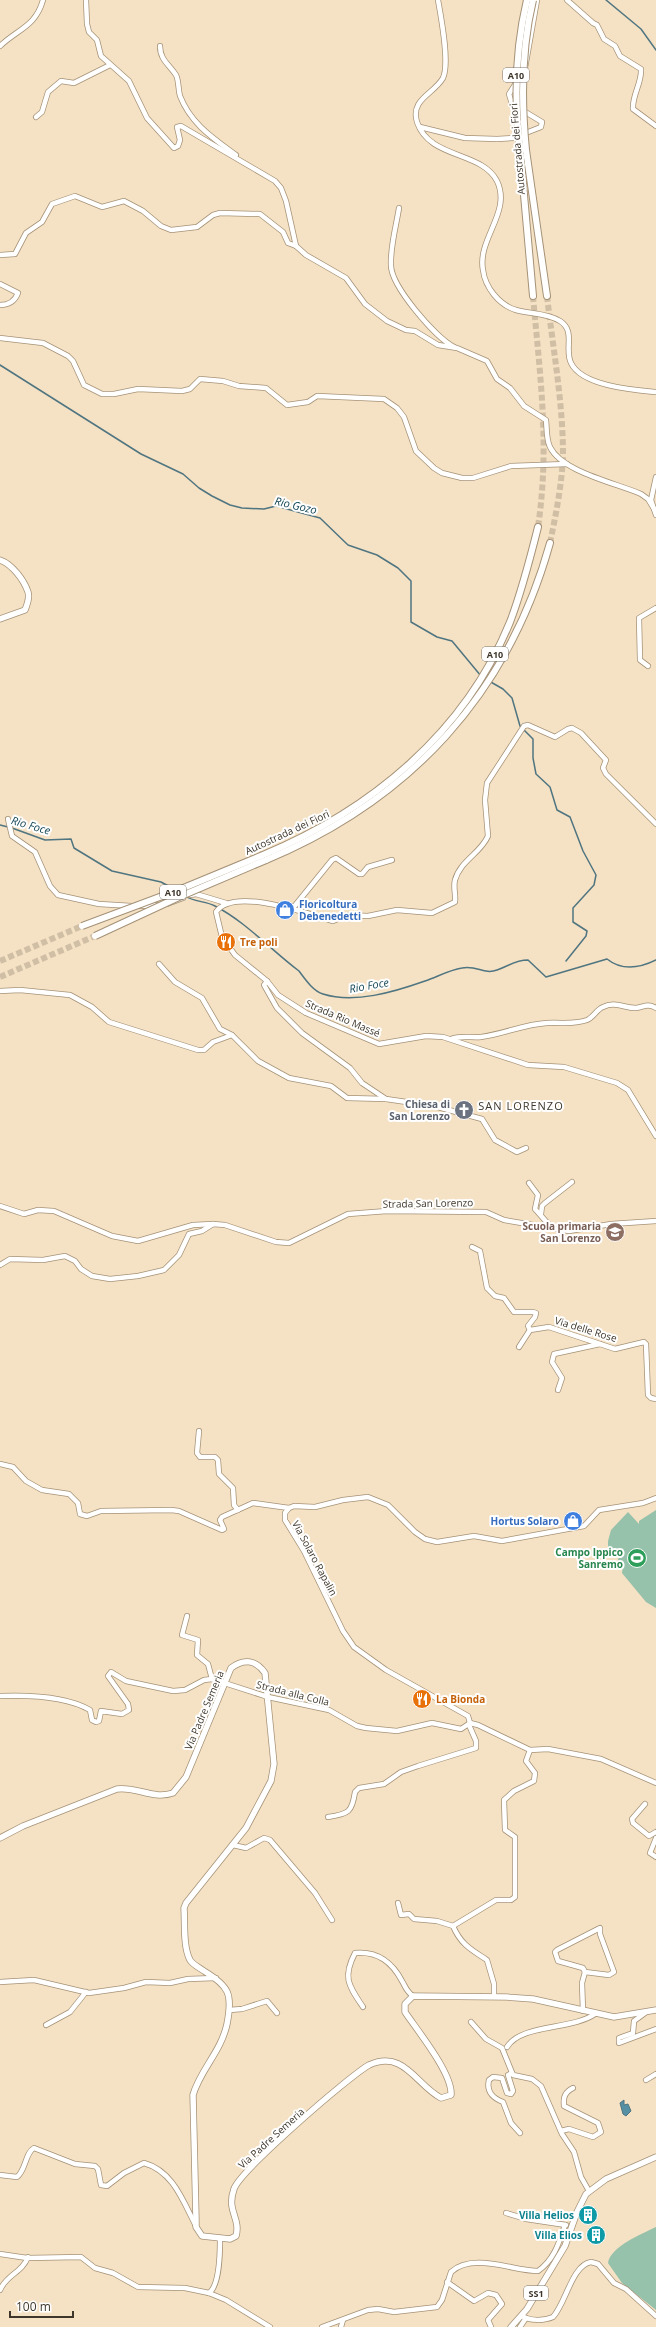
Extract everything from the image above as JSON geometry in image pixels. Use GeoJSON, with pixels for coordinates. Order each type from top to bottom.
{"type":"FeatureCollection","features":[{"type":"Feature","properties":{"kind":"highway","name":"Autostrada dei Fiori"},"geometry":{"type":"LineString","coordinates":[[527,0],[516,64],[516,96],[523,150],[547,296]]}},
{"type":"Feature","properties":{"kind":"highway","name":"Autostrada dei Fiori"},"geometry":{"type":"LineString","coordinates":[[533,296],[523,150],[522,69],[525,44],[535,0]]}},
{"type":"Feature","properties":{"kind":"highway","name":"Autostrada dei Fiori"},"geometry":{"type":"LineString","coordinates":[[416,763],[460,709],[499,646],[519,599],[538,526]]}},
{"type":"Feature","properties":{"kind":"highway","name":"Autostrada dei Fiori"},"geometry":{"type":"LineString","coordinates":[[82,926],[302,844],[349,819],[383,795],[470,707],[509,649],[535,593],[550,542]]}},
{"type":"Feature","properties":{"kind":"highway","name":"Autostrada dei Fiori"},"geometry":{"type":"LineString","coordinates":[[95,936],[265,858]]}},
{"type":"Feature","properties":{"kind":"main road"},"geometry":{"type":"LineString","coordinates":[[0,560],[8,563],[16,572],[28,593],[29,599],[25,610],[0,619]]}},
{"type":"Feature","properties":{"kind":"main road","name":"Via Padre Semeria"},"geometry":{"type":"LineString","coordinates":[[0,1838],[12,1831],[117,1789],[129,1788],[156,1795],[173,1793],[186,1777],[224,1683],[232,1668],[237,1664],[250,1661],[256,1664],[265,1673],[273,1773],[250,1822],[234,1845],[186,1903],[184,1908],[187,1952],[190,1960],[216,1978],[226,1988],[229,2010],[225,2031],[216,2055],[198,2083],[193,2095],[196,2227]]}},
{"type":"Feature","properties":{"kind":"main road"},"geometry":{"type":"LineString","coordinates":[[413,1996],[494,1996],[533,1999],[595,2014],[621,2017],[656,2010]]}},
{"type":"Feature","properties":{"kind":"main road","name":"Via Padre Semeria"},"geometry":{"type":"LineString","coordinates":[[220,2239],[230,2239],[236,2236],[238,2226],[231,2208],[231,2200],[237,2182],[260,2158],[362,2069],[374,2062],[400,2064],[408,2068],[434,2095],[441,2098],[451,2095],[452,2089],[447,2077],[405,2012],[405,2004],[413,1996]]}},
{"type":"Feature","properties":{"kind":"main road"},"geometry":{"type":"LineString","coordinates":[[572,2226],[581,2201],[589,2191],[606,2179],[656,2157]]}},
{"type":"Feature","properties":{"kind":"main road","name":"SS1"},"geometry":{"type":"LineString","coordinates":[[511,2327],[524,2317],[565,2246],[572,2226]]}},
{"type":"Feature","properties":{"kind":"main road"},"geometry":{"type":"LineString","coordinates":[[196,2227],[202,2236],[220,2239]]}},
{"type":"Feature","properties":{"kind":"street"},"geometry":{"type":"LineString","coordinates":[[0,46],[15,32],[29,25],[37,16],[43,0]]}},
{"type":"Feature","properties":{"kind":"street"},"geometry":{"type":"LineString","coordinates":[[86,0],[87,24],[89,32],[97,40],[101,56],[129,81],[148,118],[174,148],[178,146],[180,140],[178,126],[181,126],[241,160],[274,181],[281,188],[292,220],[296,246]]}},
{"type":"Feature","properties":{"kind":"street"},"geometry":{"type":"LineString","coordinates":[[438,0],[445,55],[445,72],[442,78],[420,101],[416,115],[426,138],[435,144],[487,169],[497,181],[502,198],[483,252],[483,270],[490,290],[498,299],[515,310],[543,315],[561,322],[568,332],[571,363],[580,374],[634,391],[656,392]]}},
{"type":"Feature","properties":{"kind":"street"},"geometry":{"type":"LineString","coordinates":[[420,127],[466,138],[497,139],[513,138],[541,127],[542,122],[512,104],[509,94],[527,63],[530,29],[535,0]]}},
{"type":"Feature","properties":{"kind":"street"},"geometry":{"type":"LineString","coordinates":[[567,0],[597,25],[604,39],[614,46],[620,56],[641,69],[640,81],[632,101],[633,109],[656,126]]}},
{"type":"Feature","properties":{"kind":"street"},"geometry":{"type":"LineString","coordinates":[[160,46],[163,59],[175,74],[180,96],[193,120],[212,138],[241,160]]}},
{"type":"Feature","properties":{"kind":"street"},"geometry":{"type":"LineString","coordinates":[[36,117],[42,112],[48,92],[61,81],[74,83],[110,65]]}},
{"type":"Feature","properties":{"kind":"street"},"geometry":{"type":"LineString","coordinates":[[0,255],[15,254],[26,233],[42,222],[52,204],[75,196],[102,206],[124,201],[143,211],[161,226],[171,230],[197,227],[213,215],[220,213],[260,214],[283,232],[288,243],[296,246],[306,255],[346,278],[365,304],[387,321],[406,330],[415,331],[438,345],[457,348]]}},
{"type":"Feature","properties":{"kind":"street"},"geometry":{"type":"LineString","coordinates":[[399,208],[391,266],[394,278],[436,332],[447,343],[486,361],[497,379],[510,388],[524,406],[546,420],[550,446],[559,459],[586,473],[641,494],[648,499],[654,510]]}},
{"type":"Feature","properties":{"kind":"street"},"geometry":{"type":"LineString","coordinates":[[0,284],[14,289],[18,293],[15,299],[7,305],[0,305]]}},
{"type":"Feature","properties":{"kind":"street"},"geometry":{"type":"LineString","coordinates":[[0,338],[43,343],[68,356],[73,361],[84,385],[102,394],[114,394],[138,389],[182,391],[190,389],[200,379],[216,379],[238,386],[266,388],[287,405],[308,402],[318,396],[384,399],[397,408],[404,417],[416,451],[434,468],[442,473],[462,478],[473,478],[511,466],[569,464]]}},
{"type":"Feature","properties":{"kind":"street"},"geometry":{"type":"LineString","coordinates":[[656,476],[651,500],[656,516]]}},
{"type":"Feature","properties":{"kind":"street"},"geometry":{"type":"LineString","coordinates":[[648,666],[640,660],[639,618],[656,608]]}},
{"type":"Feature","properties":{"kind":"street","name":"Strada Rio Massé"},"geometry":{"type":"LineString","coordinates":[[656,824],[606,774],[603,768],[606,760],[604,755],[578,730],[568,728],[555,737],[528,725],[524,726],[487,783],[485,800],[488,836],[486,842],[461,868],[455,880],[455,902],[432,913],[397,910],[368,916],[348,915],[333,921],[293,908],[254,902],[226,903],[220,905],[216,912],[222,937],[242,962],[267,982],[278,995],[306,1013],[379,1044],[434,1035],[451,1039],[528,1065],[564,1067],[624,1086],[628,1090],[656,1136]]}},
{"type":"Feature","properties":{"kind":"street"},"geometry":{"type":"LineString","coordinates":[[8,819],[12,836],[35,852],[50,886],[58,895],[64,898],[73,897],[99,904],[119,906],[159,905],[174,903],[196,894],[226,903]]}},
{"type":"Feature","properties":{"kind":"street"},"geometry":{"type":"LineString","coordinates":[[293,908],[332,860],[336,858],[359,874],[362,874],[368,867],[392,860]]}},
{"type":"Feature","properties":{"kind":"street"},"geometry":{"type":"LineString","coordinates":[[159,964],[174,982],[202,998],[220,1029],[232,1036],[258,1061],[289,1078],[332,1086],[347,1098],[386,1098],[434,1106],[482,1119],[495,1140],[504,1146],[517,1152],[526,1148]]}},
{"type":"Feature","properties":{"kind":"street"},"geometry":{"type":"LineString","coordinates":[[267,982],[264,985],[277,1008],[302,1033],[350,1068],[362,1083],[386,1098]]}},
{"type":"Feature","properties":{"kind":"street"},"geometry":{"type":"LineString","coordinates":[[0,991],[20,990],[70,995],[92,1007],[109,1022],[198,1050],[204,1050],[213,1042],[232,1036]]}},
{"type":"Feature","properties":{"kind":"street"},"geometry":{"type":"LineString","coordinates":[[451,1039],[457,1036],[469,1038],[496,1035],[519,1027],[546,1023],[572,1023],[586,1020],[594,1016],[604,1006],[616,1004],[636,1008],[644,1004],[656,1008]]}},
{"type":"Feature","properties":{"kind":"street"},"geometry":{"type":"LineString","coordinates":[[541,1214],[545,1203],[572,1182]]}},
{"type":"Feature","properties":{"kind":"street"},"geometry":{"type":"LineString","coordinates":[[529,1183],[538,1195],[535,1209],[551,1227]]}},
{"type":"Feature","properties":{"kind":"street","name":"Strada San Lorenzo"},"geometry":{"type":"LineString","coordinates":[[0,1206],[24,1214],[38,1210],[54,1211],[112,1236],[129,1240],[147,1239],[193,1224],[212,1224],[226,1226],[283,1243],[299,1239],[348,1214],[387,1211],[478,1211],[504,1220],[569,1231],[611,1224],[656,1221]]}},
{"type":"Feature","properties":{"kind":"street"},"geometry":{"type":"LineString","coordinates":[[0,1265],[10,1259],[43,1260],[65,1256],[75,1261],[81,1269],[92,1276],[102,1279],[160,1272],[179,1255],[189,1234],[202,1231],[212,1224]]}},
{"type":"Feature","properties":{"kind":"street"},"geometry":{"type":"LineString","coordinates":[[472,1247],[480,1251],[485,1284],[492,1294],[504,1298],[514,1312],[536,1313],[535,1317],[528,1326],[530,1330],[519,1347]]}},
{"type":"Feature","properties":{"kind":"street","name":"Via delle Rose"},"geometry":{"type":"LineString","coordinates":[[530,1330],[549,1327],[615,1349],[644,1342],[646,1344],[648,1395],[651,1398],[656,1399]]}},
{"type":"Feature","properties":{"kind":"street"},"geometry":{"type":"LineString","coordinates":[[558,1390],[562,1378],[552,1362],[554,1354],[601,1344]]}},
{"type":"Feature","properties":{"kind":"street"},"geometry":{"type":"LineString","coordinates":[[199,1431],[197,1453],[200,1457],[215,1457],[218,1460],[219,1474],[233,1488],[234,1505],[238,1510]]}},
{"type":"Feature","properties":{"kind":"street"},"geometry":{"type":"LineString","coordinates":[[0,1464],[13,1467],[26,1481],[42,1490],[69,1494],[78,1503],[80,1514],[87,1516],[101,1511],[171,1510],[179,1511],[222,1530],[224,1528],[220,1520],[222,1517],[253,1504],[289,1508]]}},
{"type":"Feature","properties":{"kind":"street","name":"Via Solaro Rapalin"},"geometry":{"type":"LineString","coordinates":[[470,1724],[468,1716],[386,1670],[351,1644],[304,1551],[285,1520],[285,1513],[289,1508],[294,1506],[315,1507],[343,1500],[368,1498],[388,1505],[415,1532],[425,1539],[436,1542],[474,1536],[502,1541],[584,1526],[599,1510],[643,1503],[656,1498]]}},
{"type":"Feature","properties":{"kind":"street"},"geometry":{"type":"LineString","coordinates":[[0,1696],[58,1700],[75,1704],[90,1710],[92,1720],[96,1722],[99,1721],[101,1711],[122,1714],[129,1710],[128,1704],[108,1676],[110,1672],[126,1681],[173,1691],[185,1690],[204,1680],[212,1679],[208,1664],[197,1655],[198,1640],[182,1635],[187,1616]]}},
{"type":"Feature","properties":{"kind":"street","name":"Strada alla Colla"},"geometry":{"type":"LineString","coordinates":[[212,1679],[268,1697],[321,1708],[337,1713],[357,1726],[380,1731],[397,1731],[432,1723],[457,1729],[465,1728],[470,1724],[478,1725],[530,1750],[548,1749],[601,1759],[656,1783]]}},
{"type":"Feature","properties":{"kind":"street"},"geometry":{"type":"LineString","coordinates":[[328,1817],[346,1813],[354,1804],[356,1792],[359,1788],[384,1784],[401,1772],[451,1754],[476,1748],[476,1741],[470,1724]]}},
{"type":"Feature","properties":{"kind":"street"},"geometry":{"type":"LineString","coordinates":[[398,1903],[401,1915],[410,1914],[414,1919],[437,1921],[454,1926],[496,1900],[511,1900],[515,1897],[515,1837],[505,1830],[504,1800],[514,1791],[534,1781],[535,1772],[526,1761],[530,1750]]}},
{"type":"Feature","properties":{"kind":"street"},"geometry":{"type":"LineString","coordinates":[[645,1804],[632,1819],[633,1823],[649,1836],[656,1832]]}},
{"type":"Feature","properties":{"kind":"street"},"geometry":{"type":"LineString","coordinates":[[234,1845],[242,1849],[264,1838],[270,1840],[315,1893],[332,1920]]}},
{"type":"Feature","properties":{"kind":"street"},"geometry":{"type":"LineString","coordinates":[[656,1838],[650,1853],[656,1857]]}},
{"type":"Feature","properties":{"kind":"street"},"geometry":{"type":"LineString","coordinates":[[454,1926],[462,1943],[474,1953],[487,1960],[494,1984],[494,1996]]}},
{"type":"Feature","properties":{"kind":"street"},"geometry":{"type":"LineString","coordinates":[[600,1928],[614,1972],[610,1975],[585,1972],[583,1968],[558,1961],[555,1952],[600,1928]]}},
{"type":"Feature","properties":{"kind":"street"},"geometry":{"type":"LineString","coordinates":[[363,2007],[348,1984],[347,1977],[356,1953],[374,1953],[387,1961],[397,1972],[407,1991],[413,1996]]}},
{"type":"Feature","properties":{"kind":"street"},"geometry":{"type":"LineString","coordinates":[[583,2011],[582,1983],[585,1972]]}},
{"type":"Feature","properties":{"kind":"street"},"geometry":{"type":"LineString","coordinates":[[0,1982],[34,1980],[86,1992],[117,1989],[146,1982],[170,1983],[188,1978],[216,1978]]}},
{"type":"Feature","properties":{"kind":"street"},"geometry":{"type":"LineString","coordinates":[[46,2025],[70,2012],[86,1992]]}},
{"type":"Feature","properties":{"kind":"street"},"geometry":{"type":"LineString","coordinates":[[229,2010],[242,2009],[267,2001],[277,2013]]}},
{"type":"Feature","properties":{"kind":"street"},"geometry":{"type":"LineString","coordinates":[[646,2013],[634,2021],[634,2033],[619,2038],[619,2043],[656,2029]]}},
{"type":"Feature","properties":{"kind":"street"},"geometry":{"type":"LineString","coordinates":[[507,2047],[516,2037],[581,2020],[595,2014]]}},
{"type":"Feature","properties":{"kind":"street"},"geometry":{"type":"LineString","coordinates":[[471,2022],[486,2039],[502,2048],[512,2073]]}},
{"type":"Feature","properties":{"kind":"street"},"geometry":{"type":"LineString","coordinates":[[512,2073],[532,2079],[539,2084],[561,2132],[574,2152],[581,2178],[589,2191]]}},
{"type":"Feature","properties":{"kind":"street"},"geometry":{"type":"LineString","coordinates":[[512,2073],[507,2079],[513,2091],[511,2094],[507,2093],[502,2078],[493,2077],[489,2080],[488,2087],[493,2098],[503,2102],[511,2123],[520,2133]]}},
{"type":"Feature","properties":{"kind":"street"},"geometry":{"type":"LineString","coordinates":[[646,2080],[656,2074]]}},
{"type":"Feature","properties":{"kind":"street"},"geometry":{"type":"LineString","coordinates":[[561,2132],[569,2129],[593,2137],[601,2132],[598,2123],[564,2106],[563,2098],[568,2091],[573,2088]]}},
{"type":"Feature","properties":{"kind":"street"},"geometry":{"type":"LineString","coordinates":[[0,2175],[17,2177],[23,2172],[29,2154],[34,2148],[75,2164],[95,2166],[98,2169],[101,2185],[107,2186],[124,2174],[144,2163],[163,2172],[173,2184],[196,2227]]}},
{"type":"Feature","properties":{"kind":"street"},"geometry":{"type":"LineString","coordinates":[[506,2213],[526,2219],[572,2226]]}},
{"type":"Feature","properties":{"kind":"street"},"geometry":{"type":"LineString","coordinates":[[322,2327],[368,2310],[394,2312],[437,2307],[442,2300],[447,2282],[454,2270],[473,2264],[500,2264],[538,2271],[544,2267],[557,2248],[564,2225]]}},
{"type":"Feature","properties":{"kind":"street"},"geometry":{"type":"LineString","coordinates":[[210,2293],[214,2290],[217,2276],[220,2239]]}},
{"type":"Feature","properties":{"kind":"street"},"geometry":{"type":"LineString","coordinates":[[0,2254],[28,2258],[81,2257],[96,2268],[113,2273],[138,2287],[185,2288],[210,2293],[226,2300],[270,2327]]}},
{"type":"Feature","properties":{"kind":"street"},"geometry":{"type":"LineString","coordinates":[[0,2290],[8,2277],[25,2266],[28,2258]]}},
{"type":"Feature","properties":{"kind":"street"},"geometry":{"type":"LineString","coordinates":[[520,2327],[524,2317],[547,2320],[553,2317],[566,2298],[577,2270],[591,2262],[598,2264],[614,2283],[626,2289],[656,2316]]}},
{"type":"Feature","properties":{"kind":"street"},"geometry":{"type":"LineString","coordinates":[[447,2282],[474,2301],[488,2293],[496,2296],[502,2304],[488,2320],[491,2327]]}},
{"type":"Feature","properties":{"kind":"street"},"geometry":{"type":"LineString","coordinates":[[341,2327],[342,2320]]}},
{"type":"Feature","properties":{"kind":"green space","name":"Campo Ippico Sanremo"},"geometry":{"type":"Polygon","coordinates":[[[656,1510],[656,1608],[646,1602],[622,1573],[623,1565],[617,1564],[620,1552],[608,1549],[608,1541],[611,1530],[628,1512],[639,1524],[639,1521],[656,1510]]]}},
{"type":"Feature","properties":{"kind":"green space"},"geometry":{"type":"Polygon","coordinates":[[[656,2227],[656,2310],[622,2283],[608,2263],[610,2257],[621,2246],[635,2237],[656,2227]]]}},
{"type":"Feature","properties":{"kind":"water"},"geometry":{"type":"Polygon","coordinates":[[[624,2100],[624,2105],[628,2104],[631,2111],[626,2116],[623,2114],[620,2103],[624,2100]]]}},
{"type":"Feature","properties":{"kind":"waterway"},"geometry":{"type":"LineString","coordinates":[[606,0],[641,29],[656,50]]}},
{"type":"Feature","properties":{"kind":"waterway","name":"Rio Gozo"},"geometry":{"type":"LineString","coordinates":[[0,365],[141,454],[183,474],[199,488],[212,496],[230,505],[242,508],[264,509],[276,506],[320,518],[348,545],[377,555],[398,568],[411,581],[411,622],[437,637],[452,641],[481,676]]}},
{"type":"Feature","properties":{"kind":"waterway","name":"Rio Gozo"},"geometry":{"type":"LineString","coordinates":[[489,681],[503,689],[512,698],[520,726],[533,739],[533,758],[536,774],[550,787],[557,810],[570,817],[583,851],[596,875],[594,885],[573,908],[573,922],[587,931],[586,936],[566,961]]}},
{"type":"Feature","properties":{"kind":"waterway","name":"Rio Foce"},"geometry":{"type":"LineString","coordinates":[[0,825],[8,827]]}},
{"type":"Feature","properties":{"kind":"waterway","name":"Rio Foce"},"geometry":{"type":"LineString","coordinates":[[12,828],[45,840],[71,839],[74,848],[112,871],[161,882],[174,889]]}},
{"type":"Feature","properties":{"kind":"waterway","name":"Rio Foce"},"geometry":{"type":"LineString","coordinates":[[185,896],[211,904],[237,920],[299,971],[316,990],[323,994],[335,997],[348,998],[387,993],[457,969],[467,967],[484,971],[492,971],[523,960],[528,960],[546,977],[607,959],[613,963],[625,967],[644,965],[656,960]]}},
{"type":"Feature","properties":{"kind":"tunnel"},"geometry":{"type":"LineString","coordinates":[[533,296],[541,383],[544,439],[542,497],[538,527]]}},
{"type":"Feature","properties":{"kind":"tunnel"},"geometry":{"type":"LineString","coordinates":[[547,296],[560,395],[563,435],[560,488],[550,543]]}},
{"type":"Feature","properties":{"kind":"tunnel"},"geometry":{"type":"LineString","coordinates":[[0,961],[82,926]]}},
{"type":"Feature","properties":{"kind":"tunnel"},"geometry":{"type":"LineString","coordinates":[[0,977],[95,936]]}},
{"type":"Feature","properties":{"kind":"place","name":"Floricoltura Debenedetti"},"geometry":{"type":"Point","coordinates":[285,910]}},
{"type":"Feature","properties":{"kind":"place","name":"Tre poli"},"geometry":{"type":"Point","coordinates":[226,942]}},
{"type":"Feature","properties":{"kind":"place","name":"Chiesa di San Lorenzo"},"geometry":{"type":"Point","coordinates":[464,1110]}},
{"type":"Feature","properties":{"kind":"place","name":"Scuola primaria San Lorenzo"},"geometry":{"type":"Point","coordinates":[615,1232]}},
{"type":"Feature","properties":{"kind":"place","name":"Hortus Solaro"},"geometry":{"type":"Point","coordinates":[573,1521]}},
{"type":"Feature","properties":{"kind":"place","name":"Campo Ippico Sanremo"},"geometry":{"type":"Point","coordinates":[637,1558]}},
{"type":"Feature","properties":{"kind":"place","name":"La Bionda"},"geometry":{"type":"Point","coordinates":[422,1699]}},
{"type":"Feature","properties":{"kind":"place","name":"Villa Helios"},"geometry":{"type":"Point","coordinates":[588,2215]}},
{"type":"Feature","properties":{"kind":"place","name":"Villa Elios"},"geometry":{"type":"Point","coordinates":[596,2235]}},
{"type":"Feature","properties":{"kind":"district","name":"SAN LORENZO"},"geometry":{"type":"Point","coordinates":[521,1105]}}]}
